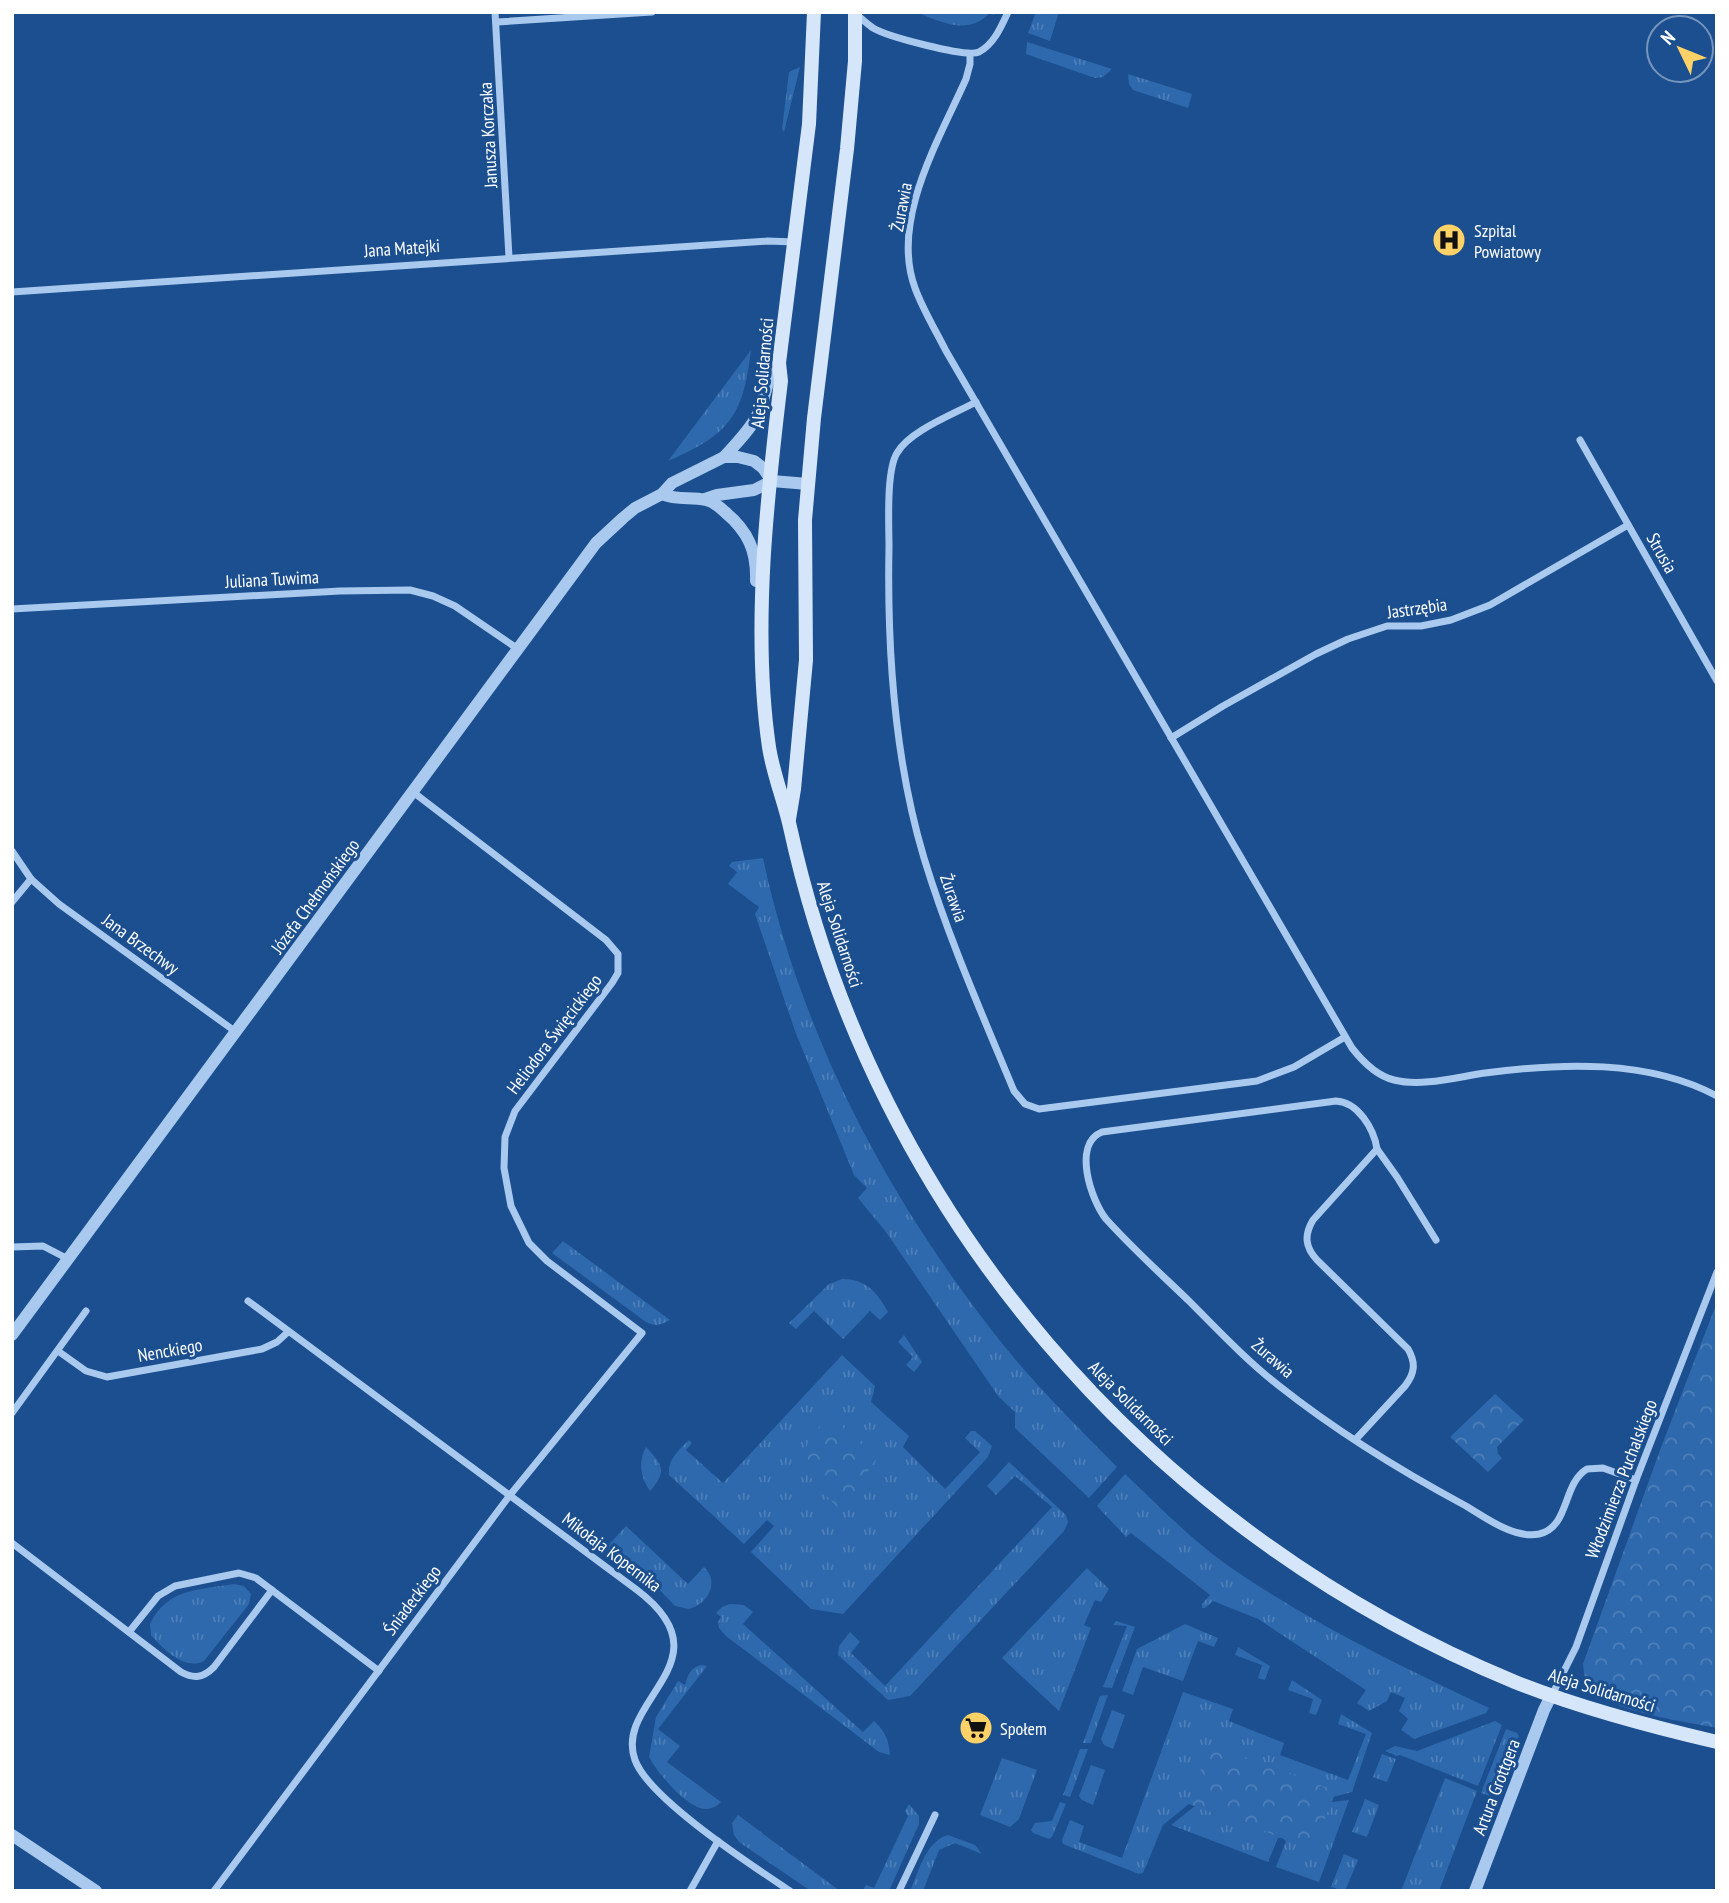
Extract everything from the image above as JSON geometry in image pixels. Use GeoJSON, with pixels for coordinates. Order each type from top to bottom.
{"type":"FeatureCollection","features":[{"type":"Feature","properties":{"kind":"main road","name":"Aleja Solidarności"},"geometry":{"type":"LineString","coordinates":[[814,12],[809,124],[779,363],[781,381],[763,567],[762,655],[769,747],[807,896],[831,973],[875,1078],[911,1148],[950,1214],[988,1270],[1048,1345],[1162,1462],[1267,1546],[1351,1601],[1419,1638],[1501,1676],[1602,1712],[1717,1742]]}},
{"type":"Feature","properties":{"kind":"main road","name":"Aleja Solidarności"},"geometry":{"type":"LineString","coordinates":[[789,820],[806,660],[804,566],[808,484],[847,149],[855,61],[854,13]]}},
{"type":"Feature","properties":{"kind":"street","name":"Janusza Korczaka"},"geometry":{"type":"LineString","coordinates":[[495,12],[509,257]]}},
{"type":"Feature","properties":{"kind":"street"},"geometry":{"type":"LineString","coordinates":[[497,22],[652,12]]}},
{"type":"Feature","properties":{"kind":"street"},"geometry":{"type":"LineString","coordinates":[[854,13],[874,29],[951,52],[970,54],[979,52],[992,41],[1008,12]]}},
{"type":"Feature","properties":{"kind":"street","name":"Żurawia"},"geometry":{"type":"LineString","coordinates":[[970,54],[971,64],[966,79],[925,168],[910,221],[910,252],[915,288],[946,351],[1345,1037],[1360,1058],[1393,1080],[1418,1082],[1536,1068],[1617,1069],[1675,1079],[1717,1096]]}},
{"type":"Feature","properties":{"kind":"street","name":"Jana Matejki"},"geometry":{"type":"LineString","coordinates":[[12,292],[509,257],[768,241],[795,242]]}},
{"type":"Feature","properties":{"kind":"street","name":"Józefa Chełmońskiego"},"geometry":{"type":"LineString","coordinates":[[12,1335],[596,543],[635,508],[662,494],[678,479],[724,457],[758,414],[773,370],[779,363]]}},
{"type":"Feature","properties":{"kind":"street","name":"Żurawia"},"geometry":{"type":"LineString","coordinates":[[976,401],[908,440],[894,459],[890,487],[888,549],[891,652],[900,744],[921,848],[948,930],[1014,1091],[1025,1104],[1038,1109],[1257,1081],[1282,1073],[1345,1037]]}},
{"type":"Feature","properties":{"kind":"street","name":"Strusia"},"geometry":{"type":"LineString","coordinates":[[1580,440],[1717,681]]}},
{"type":"Feature","properties":{"kind":"street"},"geometry":{"type":"LineString","coordinates":[[724,457],[754,461],[772,481]]}},
{"type":"Feature","properties":{"kind":"street"},"geometry":{"type":"LineString","coordinates":[[662,494],[676,499],[705,499],[754,490],[772,481],[808,484]]}},
{"type":"Feature","properties":{"kind":"street"},"geometry":{"type":"LineString","coordinates":[[705,499],[737,522],[749,538],[755,557],[757,594],[762,606]]}},
{"type":"Feature","properties":{"kind":"street","name":"Jastrzębia"},"geometry":{"type":"LineString","coordinates":[[1171,738],[1223,706],[1348,639],[1387,626],[1421,626],[1451,620],[1490,605],[1628,525]]}},
{"type":"Feature","properties":{"kind":"street","name":"Juliana Tuwima"},"geometry":{"type":"LineString","coordinates":[[12,609],[340,591],[410,590],[444,600],[518,649]]}},
{"type":"Feature","properties":{"kind":"street","name":"Heliodora Święcickiego"},"geometry":{"type":"LineString","coordinates":[[413,792],[606,940],[618,954],[620,967],[612,983],[515,1111],[505,1137],[504,1168],[511,1206],[521,1229],[534,1248],[642,1333]]}},
{"type":"Feature","properties":{"kind":"street","name":"Jana Brzechwy"},"geometry":{"type":"LineString","coordinates":[[12,851],[31,878],[79,919],[237,1032]]}},
{"type":"Feature","properties":{"kind":"street"},"geometry":{"type":"LineString","coordinates":[[12,902],[31,878]]}},
{"type":"Feature","properties":{"kind":"street","name":"Żurawia"},"geometry":{"type":"LineString","coordinates":[[1436,1240],[1377,1149],[1371,1133],[1356,1109],[1348,1103],[1336,1101],[1102,1132],[1094,1137],[1087,1151],[1088,1178],[1100,1212],[1276,1383],[1356,1439],[1458,1502],[1504,1527],[1527,1535],[1547,1531],[1557,1523],[1573,1482],[1587,1469],[1604,1468],[1636,1480]]}},
{"type":"Feature","properties":{"kind":"street"},"geometry":{"type":"LineString","coordinates":[[1356,1439],[1410,1380],[1414,1361],[1402,1343],[1317,1260],[1309,1250],[1306,1239],[1309,1226],[1317,1214],[1377,1149]]}},
{"type":"Feature","properties":{"kind":"street"},"geometry":{"type":"LineString","coordinates":[[12,1247],[43,1246],[68,1259]]}},
{"type":"Feature","properties":{"kind":"street","name":"Włodzimierza Puchalskiego"},"geometry":{"type":"LineString","coordinates":[[1552,1696],[1576,1647],[1636,1480],[1717,1272]]}},
{"type":"Feature","properties":{"kind":"street","name":"Mikołaja Kopernika"},"geometry":{"type":"LineString","coordinates":[[248,1301],[649,1599],[666,1616],[673,1636],[672,1656],[663,1679],[639,1721],[633,1743],[633,1756],[652,1787],[718,1840],[790,1891]]}},
{"type":"Feature","properties":{"kind":"street"},"geometry":{"type":"LineString","coordinates":[[12,1413],[86,1311]]}},
{"type":"Feature","properties":{"kind":"street","name":"Nenckiego"},"geometry":{"type":"LineString","coordinates":[[58,1351],[93,1374],[107,1377],[262,1349],[277,1342],[288,1332]]}},
{"type":"Feature","properties":{"kind":"street","name":"Śniadeckiego"},"geometry":{"type":"LineString","coordinates":[[215,1891],[510,1495],[642,1333]]}},
{"type":"Feature","properties":{"kind":"street"},"geometry":{"type":"LineString","coordinates":[[12,1543],[181,1672],[198,1677],[214,1667],[272,1590]]}},
{"type":"Feature","properties":{"kind":"street"},"geometry":{"type":"LineString","coordinates":[[129,1632],[158,1596],[175,1586],[239,1573],[251,1575],[379,1671]]}},
{"type":"Feature","properties":{"kind":"street","name":"Artura Grottgera"},"geometry":{"type":"LineString","coordinates":[[1475,1891],[1544,1710],[1552,1696]]}},
{"type":"Feature","properties":{"kind":"street"},"geometry":{"type":"LineString","coordinates":[[900,1891],[934,1815]]}},
{"type":"Feature","properties":{"kind":"street"},"geometry":{"type":"LineString","coordinates":[[12,1835],[96,1891]]}},
{"type":"Feature","properties":{"kind":"street"},"geometry":{"type":"LineString","coordinates":[[690,1891],[718,1840]]}},
{"type":"Feature","properties":{"kind":"green space"},"geometry":{"type":"Polygon","coordinates":[[[916,12],[996,12],[972,24],[954,25],[916,12]]]}},
{"type":"Feature","properties":{"kind":"green space"},"geometry":{"type":"Polygon","coordinates":[[[1036,12],[1059,12],[1050,41],[1028,33],[1036,12]]]}},
{"type":"Feature","properties":{"kind":"green space"},"geometry":{"type":"Polygon","coordinates":[[[1027,42],[1112,69],[1103,77],[1095,78],[1026,54],[1027,42]]]}},
{"type":"Feature","properties":{"kind":"green space"},"geometry":{"type":"Polygon","coordinates":[[[800,67],[784,132],[782,129],[789,72],[800,67]]]}},
{"type":"Feature","properties":{"kind":"green space"},"geometry":{"type":"Polygon","coordinates":[[[1128,74],[1192,94],[1188,108],[1133,90],[1128,74]]]}},
{"type":"Feature","properties":{"kind":"green space"},"geometry":{"type":"Polygon","coordinates":[[[751,350],[743,391],[730,420],[706,442],[668,461],[751,350]]]}},
{"type":"Feature","properties":{"kind":"green space"},"geometry":{"type":"Polygon","coordinates":[[[763,858],[780,925],[826,1054],[888,1177],[963,1293],[1005,1347],[1117,1467],[1089,1498],[1015,1428],[1015,1412],[998,1396],[886,1232],[858,1198],[867,1188],[854,1175],[795,1031],[755,914],[759,907],[728,884],[737,872],[729,866],[732,862],[763,858]]]}},
{"type":"Feature","properties":{"kind":"green space"},"geometry":{"type":"Polygon","coordinates":[[[563,1241],[670,1320],[658,1325],[646,1322],[552,1253],[563,1241]]]}},
{"type":"Feature","properties":{"kind":"green space"},"geometry":{"type":"Polygon","coordinates":[[[842,1279],[858,1281],[870,1288],[888,1312],[880,1320],[870,1311],[843,1339],[814,1311],[796,1329],[789,1323],[829,1284],[842,1279]]]}},
{"type":"Feature","properties":{"kind":"green space"},"geometry":{"type":"Polygon","coordinates":[[[1717,1302],[1717,1728],[1667,1719],[1611,1702],[1588,1685],[1583,1664],[1717,1302]]]}},
{"type":"Feature","properties":{"kind":"green space"},"geometry":{"type":"Polygon","coordinates":[[[904,1335],[922,1362],[914,1372],[906,1365],[913,1357],[898,1342],[904,1335]]]}},
{"type":"Feature","properties":{"kind":"green space"},"geometry":{"type":"Polygon","coordinates":[[[842,1355],[875,1386],[871,1402],[909,1436],[903,1447],[945,1489],[980,1452],[965,1438],[971,1431],[975,1431],[992,1446],[988,1457],[843,1614],[811,1609],[751,1552],[774,1526],[767,1520],[744,1544],[669,1475],[674,1456],[689,1440],[692,1443],[686,1450],[723,1483],[842,1355]]]}},
{"type":"Feature","properties":{"kind":"green space"},"geometry":{"type":"Polygon","coordinates":[[[1495,1394],[1524,1420],[1497,1447],[1502,1458],[1488,1472],[1450,1437],[1495,1394]]]}},
{"type":"Feature","properties":{"kind":"green space"},"geometry":{"type":"Polygon","coordinates":[[[831,1413],[878,1456],[850,1498],[839,1509],[815,1483],[804,1463],[804,1453],[809,1442],[831,1413]]]}},
{"type":"Feature","properties":{"kind":"green space"},"geometry":{"type":"Polygon","coordinates":[[[646,1447],[661,1468],[659,1478],[650,1491],[641,1469],[646,1447]]]}},
{"type":"Feature","properties":{"kind":"green space"},"geometry":{"type":"Polygon","coordinates":[[[1009,1462],[1066,1515],[1068,1522],[1064,1531],[910,1696],[888,1700],[838,1655],[839,1646],[850,1632],[860,1642],[851,1653],[885,1686],[1052,1507],[1015,1476],[996,1495],[987,1486],[1009,1462]]]}},
{"type":"Feature","properties":{"kind":"green space"},"geometry":{"type":"Polygon","coordinates":[[[1125,1474],[1202,1546],[1230,1567],[1292,1607],[1357,1643],[1489,1708],[1486,1713],[1414,1739],[1401,1730],[1408,1719],[1399,1711],[1405,1698],[1391,1692],[1387,1701],[1369,1711],[1357,1703],[1366,1690],[1258,1619],[1213,1601],[1202,1608],[1210,1595],[1131,1533],[1126,1537],[1097,1506],[1125,1474]]]}},
{"type":"Feature","properties":{"kind":"green space"},"geometry":{"type":"Polygon","coordinates":[[[626,1526],[688,1584],[704,1567],[709,1573],[711,1586],[702,1602],[689,1609],[675,1606],[652,1582],[604,1550],[626,1526]]]}},
{"type":"Feature","properties":{"kind":"green space"},"geometry":{"type":"Polygon","coordinates":[[[1087,1568],[1109,1589],[1101,1602],[1095,1600],[1084,1625],[1091,1628],[1059,1711],[1002,1658],[1087,1568]]]}},
{"type":"Feature","properties":{"kind":"green space"},"geometry":{"type":"Polygon","coordinates":[[[234,1584],[244,1586],[251,1594],[249,1604],[204,1661],[182,1661],[168,1652],[151,1635],[150,1624],[165,1603],[185,1593],[234,1584]]]}},
{"type":"Feature","properties":{"kind":"green space"},"geometry":{"type":"Polygon","coordinates":[[[730,1604],[744,1605],[753,1612],[743,1624],[863,1732],[874,1721],[886,1736],[890,1755],[879,1752],[726,1636],[719,1628],[721,1617],[716,1613],[730,1604]]]}},
{"type":"Feature","properties":{"kind":"green space"},"geometry":{"type":"Polygon","coordinates":[[[1116,1621],[1135,1627],[1112,1688],[1103,1687],[1127,1626],[1113,1625],[1116,1621]]]}},
{"type":"Feature","properties":{"kind":"green space"},"geometry":{"type":"Polygon","coordinates":[[[1185,1624],[1218,1638],[1214,1647],[1198,1641],[1183,1681],[1143,1667],[1133,1695],[1122,1691],[1137,1649],[1185,1624]]]}},
{"type":"Feature","properties":{"kind":"green space"},"geometry":{"type":"Polygon","coordinates":[[[1238,1647],[1270,1666],[1265,1680],[1258,1678],[1262,1665],[1235,1655],[1238,1647]]]}},
{"type":"Feature","properties":{"kind":"green space"},"geometry":{"type":"Polygon","coordinates":[[[701,1665],[707,1666],[658,1729],[680,1746],[667,1762],[721,1802],[706,1809],[682,1797],[649,1757],[656,1717],[678,1681],[685,1685],[690,1672],[701,1665]]]}},
{"type":"Feature","properties":{"kind":"green space"},"geometry":{"type":"Polygon","coordinates":[[[1292,1680],[1322,1700],[1316,1715],[1309,1713],[1313,1699],[1288,1690],[1292,1680]]]}},
{"type":"Feature","properties":{"kind":"green space"},"geometry":{"type":"Polygon","coordinates":[[[1183,1692],[1233,1709],[1229,1721],[1284,1743],[1280,1755],[1348,1780],[1366,1734],[1338,1724],[1341,1714],[1372,1733],[1352,1792],[1333,1797],[1332,1802],[1349,1800],[1319,1882],[1276,1867],[1286,1841],[1282,1838],[1278,1838],[1268,1862],[1171,1825],[1195,1806],[1189,1804],[1163,1825],[1143,1873],[1139,1874],[1063,1844],[1070,1820],[1084,1826],[1079,1842],[1122,1858],[1183,1692]]]}},
{"type":"Feature","properties":{"kind":"green space"},"geometry":{"type":"Polygon","coordinates":[[[1108,1695],[1091,1743],[1083,1743],[1100,1696],[1108,1695]]]}},
{"type":"Feature","properties":{"kind":"green space"},"geometry":{"type":"Polygon","coordinates":[[[1112,1710],[1125,1715],[1113,1749],[1104,1745],[1101,1739],[1112,1710]]]}},
{"type":"Feature","properties":{"kind":"green space"},"geometry":{"type":"Polygon","coordinates":[[[1495,1721],[1502,1725],[1478,1786],[1385,1751],[1395,1746],[1417,1751],[1495,1721]]]}},
{"type":"Feature","properties":{"kind":"green space"},"geometry":{"type":"Polygon","coordinates":[[[1506,1729],[1519,1736],[1496,1798],[1481,1793],[1506,1729]]]}},
{"type":"Feature","properties":{"kind":"green space"},"geometry":{"type":"Polygon","coordinates":[[[1210,1744],[1336,1791],[1313,1849],[1189,1804],[1210,1744]]]}},
{"type":"Feature","properties":{"kind":"green space"},"geometry":{"type":"Polygon","coordinates":[[[1080,1749],[1088,1749],[1070,1797],[1063,1795],[1080,1749]]]}},
{"type":"Feature","properties":{"kind":"green space"},"geometry":{"type":"Polygon","coordinates":[[[1382,1754],[1396,1759],[1387,1782],[1373,1777],[1382,1754]]]}},
{"type":"Feature","properties":{"kind":"green space"},"geometry":{"type":"Polygon","coordinates":[[[1002,1758],[1037,1770],[1019,1819],[1010,1827],[980,1815],[1002,1758]]]}},
{"type":"Feature","properties":{"kind":"green space"},"geometry":{"type":"Polygon","coordinates":[[[1091,1765],[1105,1770],[1093,1805],[1079,1796],[1091,1765]]]}},
{"type":"Feature","properties":{"kind":"green space"},"geometry":{"type":"Polygon","coordinates":[[[1445,1778],[1477,1791],[1439,1891],[1401,1891],[1445,1778]]]}},
{"type":"Feature","properties":{"kind":"green space"},"geometry":{"type":"Polygon","coordinates":[[[1365,1799],[1379,1805],[1367,1837],[1352,1832],[1365,1799]]]}},
{"type":"Feature","properties":{"kind":"green space"},"geometry":{"type":"Polygon","coordinates":[[[1060,1802],[1066,1804],[1052,1837],[1049,1839],[1033,1833],[1031,1830],[1035,1823],[1052,1821],[1060,1802]]]}},
{"type":"Feature","properties":{"kind":"green space"},"geometry":{"type":"Polygon","coordinates":[[[909,1804],[919,1816],[919,1824],[889,1891],[862,1891],[866,1885],[874,1888],[908,1816],[905,1811],[909,1804]]]}},
{"type":"Feature","properties":{"kind":"green space"},"geometry":{"type":"Polygon","coordinates":[[[738,1815],[840,1891],[811,1891],[739,1842],[734,1835],[732,1823],[738,1815]]]}},
{"type":"Feature","properties":{"kind":"green space"},"geometry":{"type":"Polygon","coordinates":[[[948,1835],[975,1845],[982,1854],[955,1843],[939,1850],[923,1891],[910,1891],[929,1850],[940,1838],[948,1835]]]}},
{"type":"Feature","properties":{"kind":"green space"},"geometry":{"type":"Polygon","coordinates":[[[1344,1854],[1358,1860],[1345,1891],[1331,1887],[1344,1854]]]}},
{"type":"Feature","properties":{"kind":"place","name":"Szpital Powiatowy"},"geometry":{"type":"Point","coordinates":[1449,240]}},
{"type":"Feature","properties":{"kind":"place","name":"Społem"},"geometry":{"type":"Point","coordinates":[976,1728]}}]}
